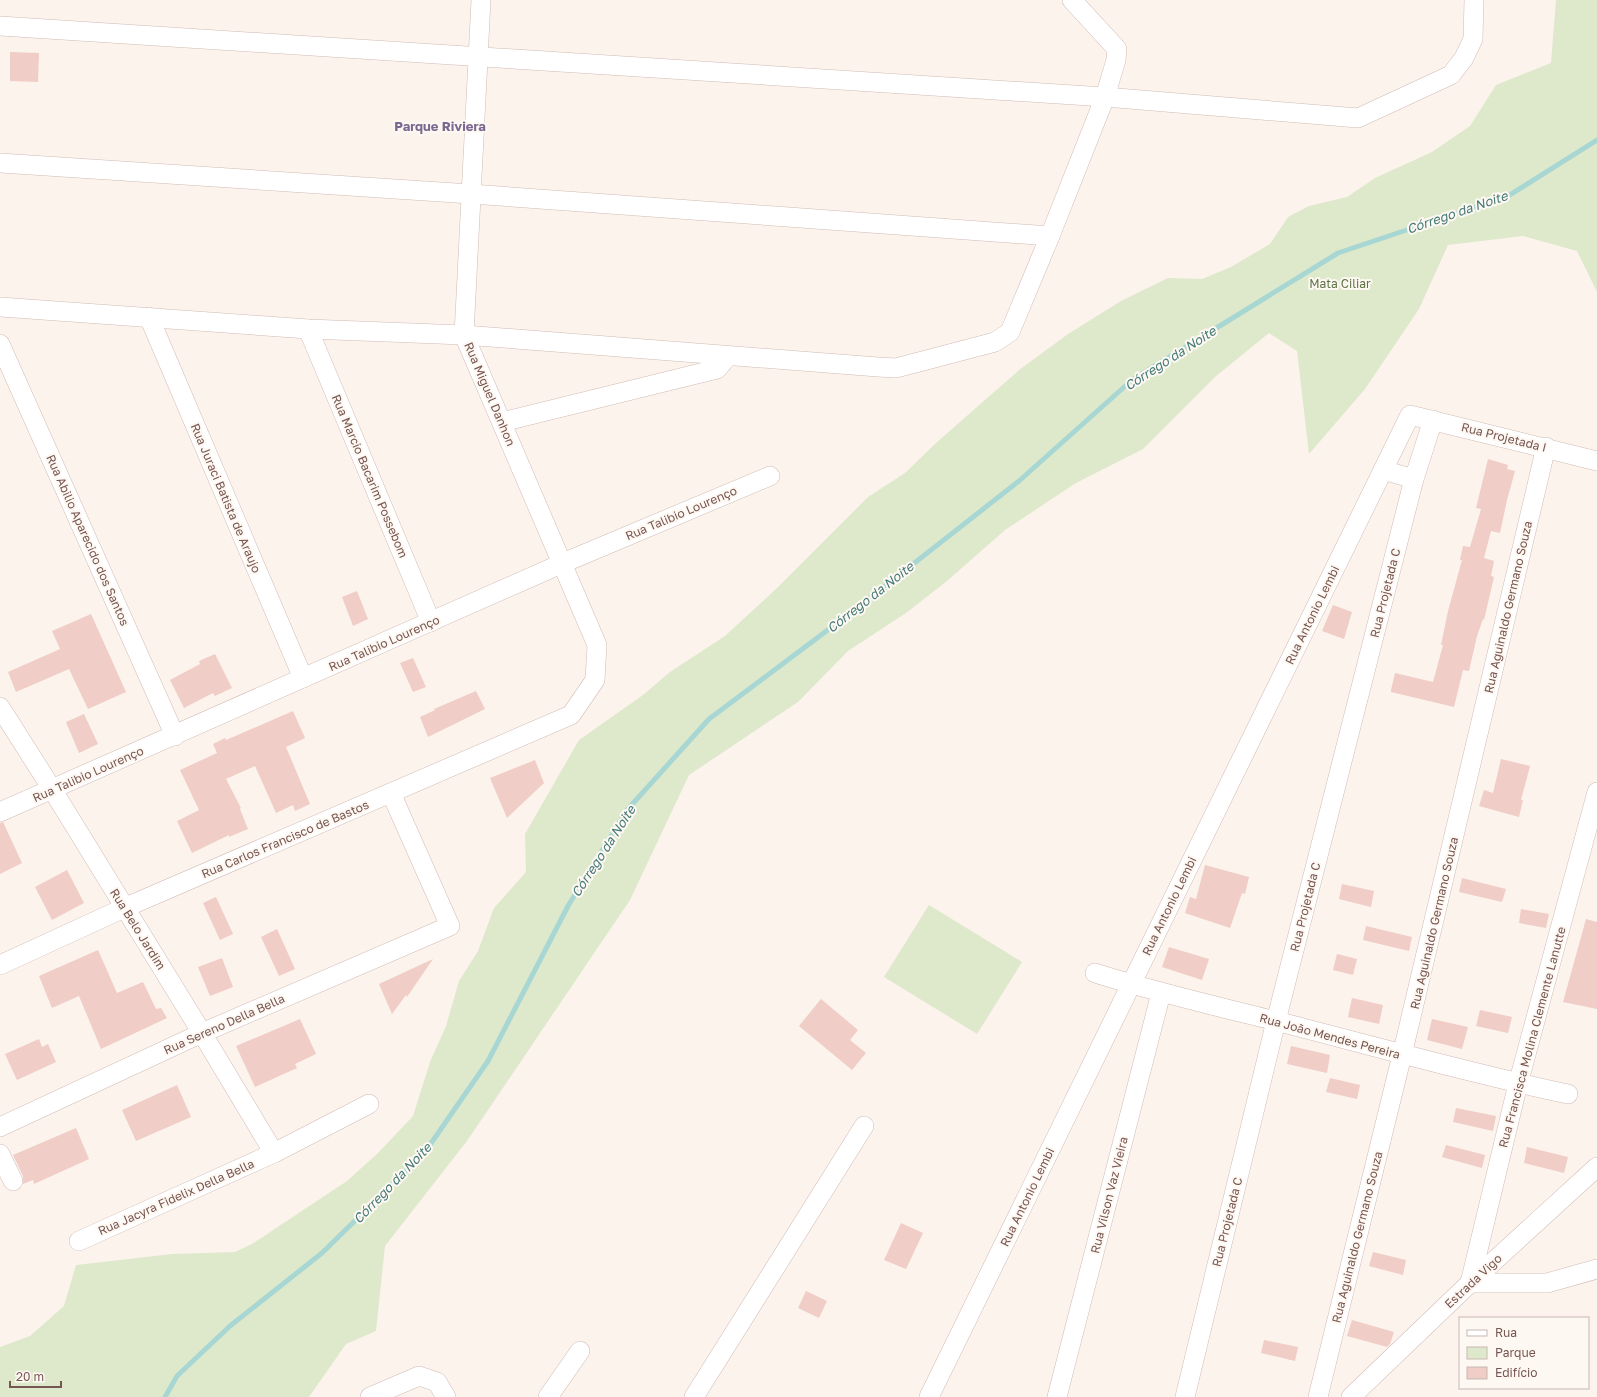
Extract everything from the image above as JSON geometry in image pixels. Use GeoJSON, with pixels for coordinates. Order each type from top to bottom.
{"type":"FeatureCollection","features":[{"type":"Feature","properties":{"kind":"street","name":"Rua Miguel Danhon"},"geometry":{"type":"LineString","coordinates":[[481,0],[464,335],[597,645],[595,680],[571,715]]}},
{"type":"Feature","properties":{"kind":"street"},"geometry":{"type":"LineString","coordinates":[[0,307],[308,329],[464,335],[896,368],[995,342],[1010,332],[1105,97],[1116,60],[1117,49],[1072,0]]}},
{"type":"Feature","properties":{"kind":"street"},"geometry":{"type":"LineString","coordinates":[[0,26],[1105,97],[1358,118],[1451,75],[1464,58],[1473,39],[1474,0]]}},
{"type":"Feature","properties":{"kind":"street"},"geometry":{"type":"LineString","coordinates":[[0,163],[471,194],[1050,236]]}},
{"type":"Feature","properties":{"kind":"street","name":"Rua Juraci Batista de Araujo"},"geometry":{"type":"LineString","coordinates":[[149,317],[303,678]]}},
{"type":"Feature","properties":{"kind":"street","name":"Rua Marcio Bacarim Possebom"},"geometry":{"type":"LineString","coordinates":[[308,329],[431,622]]}},
{"type":"Feature","properties":{"kind":"street","name":"Rua Abilio Aparecido dos Santos"},"geometry":{"type":"LineString","coordinates":[[0,344],[175,736]]}},
{"type":"Feature","properties":{"kind":"street"},"geometry":{"type":"LineString","coordinates":[[502,422],[717,369],[728,356]]}},
{"type":"Feature","properties":{"kind":"street","name":"Rua Projetada I"},"geometry":{"type":"LineString","coordinates":[[1410,415],[1597,460]]}},
{"type":"Feature","properties":{"kind":"street","name":"Rua Antonio Lembi"},"geometry":{"type":"LineString","coordinates":[[928,1397],[1410,415]]}},
{"type":"Feature","properties":{"kind":"street","name":"Rua Projetada C"},"geometry":{"type":"LineString","coordinates":[[1185,1397],[1276,1021],[1414,480],[1433,420]]}},
{"type":"Feature","properties":{"kind":"street","name":"Rua Aguinaldo Germano Souza"},"geometry":{"type":"LineString","coordinates":[[1318,1397],[1402,1056],[1546,447]]}},
{"type":"Feature","properties":{"kind":"street"},"geometry":{"type":"LineString","coordinates":[[1383,470],[1414,480]]}},
{"type":"Feature","properties":{"kind":"street","name":"Rua Talibio Lourenço"},"geometry":{"type":"LineString","coordinates":[[0,812],[175,736],[563,563],[770,476]]}},
{"type":"Feature","properties":{"kind":"street","name":"Rua Belo Jardim"},"geometry":{"type":"LineString","coordinates":[[0,707],[202,1033],[274,1153]]}},
{"type":"Feature","properties":{"kind":"street","name":"Rua Carlos Francisco de Bastos"},"geometry":{"type":"LineString","coordinates":[[0,965],[124,908],[571,715]]}},
{"type":"Feature","properties":{"kind":"street","name":"Rua Francisca Molina Clemente Lanutte"},"geometry":{"type":"LineString","coordinates":[[1470,1283],[1518,1084],[1597,792]]}},
{"type":"Feature","properties":{"kind":"street","name":"Rua Sereno Della Bella"},"geometry":{"type":"LineString","coordinates":[[0,1126],[202,1033],[450,926],[391,793]]}},
{"type":"Feature","properties":{"kind":"street","name":"Rua João Mendes Pereira"},"geometry":{"type":"LineString","coordinates":[[1094,973],[1161,993],[1276,1021],[1402,1056],[1518,1084],[1568,1094]]}},
{"type":"Feature","properties":{"kind":"street","name":"Rua Vilson Vaz Vieira"},"geometry":{"type":"LineString","coordinates":[[1057,1397],[1161,993]]}},
{"type":"Feature","properties":{"kind":"street","name":"Rua Jacyra Fidelix Della Bella"},"geometry":{"type":"LineString","coordinates":[[79,1241],[274,1153],[369,1104]]}},
{"type":"Feature","properties":{"kind":"street"},"geometry":{"type":"LineString","coordinates":[[694,1397],[864,1126]]}},
{"type":"Feature","properties":{"kind":"street"},"geometry":{"type":"LineString","coordinates":[[0,1154],[13,1181]]}},
{"type":"Feature","properties":{"kind":"street","name":"Estrada Vigo"},"geometry":{"type":"LineString","coordinates":[[1352,1397],[1470,1283],[1597,1167]]}},
{"type":"Feature","properties":{"kind":"street"},"geometry":{"type":"LineString","coordinates":[[1470,1283],[1547,1283],[1597,1269]]}},
{"type":"Feature","properties":{"kind":"street"},"geometry":{"type":"LineString","coordinates":[[548,1397],[580,1350]]}},
{"type":"Feature","properties":{"kind":"street"},"geometry":{"type":"LineString","coordinates":[[370,1397],[419,1376],[437,1382],[446,1397]]}},
{"type":"Feature","properties":{"kind":"green space","name":"Mata Ciliar"},"geometry":{"type":"Polygon","coordinates":[[[1556,0],[1597,0],[1597,292],[1577,251],[1523,236],[1448,245],[1419,309],[1365,389],[1309,454],[1297,351],[1269,333],[1215,377],[1143,449],[1076,483],[1005,530],[947,581],[906,613],[848,651],[798,702],[689,775],[630,900],[467,1141],[385,1246],[376,1331],[346,1344],[309,1397],[0,1397],[0,1347],[30,1336],[64,1306],[76,1265],[172,1254],[235,1252],[252,1244],[347,1181],[378,1153],[413,1116],[430,1062],[446,1026],[459,981],[478,951],[494,908],[526,872],[525,834],[579,740],[643,695],[670,672],[725,636],[776,589],[868,497],[905,473],[936,443],[1019,370],[1068,334],[1121,301],[1168,278],[1202,279],[1231,267],[1270,244],[1288,217],[1309,206],[1347,197],[1375,178],[1432,152],[1470,126],[1496,85],[1551,63],[1556,0]]]}},
{"type":"Feature","properties":{"kind":"green space"},"geometry":{"type":"Polygon","coordinates":[[[929,905],[1022,962],[977,1034],[884,977],[929,905]]]}},
{"type":"Feature","properties":{"kind":"building"},"geometry":{"type":"Polygon","coordinates":[[[10,52],[39,53],[38,82],[10,81],[10,52]]]}},
{"type":"Feature","properties":{"kind":"building"},"geometry":{"type":"Polygon","coordinates":[[[1488,459],[1508,465],[1507,469],[1515,471],[1500,533],[1491,531],[1484,558],[1494,561],[1491,576],[1494,577],[1484,620],[1483,619],[1477,636],[1469,671],[1463,670],[1454,707],[1391,692],[1395,673],[1433,682],[1443,645],[1441,645],[1448,611],[1462,560],[1460,560],[1463,546],[1470,547],[1481,509],[1476,508],[1488,459]]]}},
{"type":"Feature","properties":{"kind":"building"},"geometry":{"type":"Polygon","coordinates":[[[357,591],[368,619],[353,626],[342,597],[357,591]]]}},
{"type":"Feature","properties":{"kind":"building"},"geometry":{"type":"Polygon","coordinates":[[[1333,605],[1352,612],[1344,639],[1322,631],[1333,605]]]}},
{"type":"Feature","properties":{"kind":"building"},"geometry":{"type":"Polygon","coordinates":[[[91,614],[126,692],[88,709],[69,669],[16,692],[8,672],[60,649],[52,631],[91,614]]]}},
{"type":"Feature","properties":{"kind":"building"},"geometry":{"type":"Polygon","coordinates":[[[215,654],[232,688],[215,696],[213,693],[184,708],[170,680],[200,664],[199,661],[215,654]]]}},
{"type":"Feature","properties":{"kind":"building"},"geometry":{"type":"Polygon","coordinates":[[[413,658],[426,687],[413,692],[400,663],[413,658]]]}},
{"type":"Feature","properties":{"kind":"building"},"geometry":{"type":"Polygon","coordinates":[[[476,691],[485,709],[428,737],[420,717],[435,710],[434,709],[476,691]]]}},
{"type":"Feature","properties":{"kind":"building"},"geometry":{"type":"Polygon","coordinates":[[[293,711],[305,738],[286,747],[310,804],[295,811],[293,805],[276,813],[255,766],[226,779],[241,808],[240,809],[248,829],[229,837],[229,835],[192,853],[177,821],[199,810],[180,770],[217,753],[213,744],[225,738],[226,740],[293,711]]]}},
{"type":"Feature","properties":{"kind":"building"},"geometry":{"type":"Polygon","coordinates":[[[84,714],[98,744],[79,753],[66,722],[84,714]]]}},
{"type":"Feature","properties":{"kind":"building"},"geometry":{"type":"Polygon","coordinates":[[[1501,759],[1530,766],[1521,800],[1523,800],[1519,817],[1479,806],[1484,790],[1493,793],[1501,759]]]}},
{"type":"Feature","properties":{"kind":"building"},"geometry":{"type":"Polygon","coordinates":[[[535,760],[544,783],[507,818],[490,778],[535,760]]]}},
{"type":"Feature","properties":{"kind":"building"},"geometry":{"type":"Polygon","coordinates":[[[3,822],[22,863],[0,874],[0,823],[3,822]]]}},
{"type":"Feature","properties":{"kind":"building"},"geometry":{"type":"Polygon","coordinates":[[[1205,865],[1249,877],[1245,894],[1242,893],[1230,928],[1185,913],[1190,897],[1196,899],[1205,865]]]}},
{"type":"Feature","properties":{"kind":"building"},"geometry":{"type":"Polygon","coordinates":[[[67,870],[84,903],[52,920],[35,887],[67,870]]]}},
{"type":"Feature","properties":{"kind":"building"},"geometry":{"type":"Polygon","coordinates":[[[1462,878],[1506,889],[1502,902],[1459,892],[1462,878]]]}},
{"type":"Feature","properties":{"kind":"building"},"geometry":{"type":"Polygon","coordinates":[[[1342,884],[1374,891],[1371,907],[1339,899],[1342,884]]]}},
{"type":"Feature","properties":{"kind":"building"},"geometry":{"type":"Polygon","coordinates":[[[216,897],[233,934],[220,940],[203,903],[216,897]]]}},
{"type":"Feature","properties":{"kind":"building"},"geometry":{"type":"Polygon","coordinates":[[[1521,909],[1549,914],[1546,928],[1519,923],[1521,909]]]}},
{"type":"Feature","properties":{"kind":"building"},"geometry":{"type":"Polygon","coordinates":[[[1586,919],[1597,922],[1597,1009],[1563,1002],[1586,919]]]}},
{"type":"Feature","properties":{"kind":"building"},"geometry":{"type":"Polygon","coordinates":[[[1366,926],[1412,937],[1409,951],[1363,940],[1366,926]]]}},
{"type":"Feature","properties":{"kind":"building"},"geometry":{"type":"Polygon","coordinates":[[[277,929],[295,969],[279,976],[261,937],[277,929]]]}},
{"type":"Feature","properties":{"kind":"building"},"geometry":{"type":"Polygon","coordinates":[[[1169,947],[1209,959],[1202,980],[1162,967],[1169,947]]]}},
{"type":"Feature","properties":{"kind":"building"},"geometry":{"type":"Polygon","coordinates":[[[98,950],[117,993],[143,982],[156,1009],[161,1008],[167,1018],[101,1049],[79,996],[52,1008],[39,976],[98,950]]]}},
{"type":"Feature","properties":{"kind":"building"},"geometry":{"type":"Polygon","coordinates":[[[1337,954],[1357,959],[1353,975],[1333,970],[1337,954]]]}},
{"type":"Feature","properties":{"kind":"building"},"geometry":{"type":"Polygon","coordinates":[[[222,958],[233,987],[210,996],[198,967],[222,958]]]}},
{"type":"Feature","properties":{"kind":"building"},"geometry":{"type":"Polygon","coordinates":[[[433,959],[407,997],[406,995],[392,1014],[379,984],[433,959]]]}},
{"type":"Feature","properties":{"kind":"building"},"geometry":{"type":"Polygon","coordinates":[[[1352,998],[1383,1005],[1379,1024],[1348,1017],[1352,998]]]}},
{"type":"Feature","properties":{"kind":"building"},"geometry":{"type":"Polygon","coordinates":[[[821,999],[858,1030],[850,1040],[866,1053],[852,1070],[799,1026],[821,999]]]}},
{"type":"Feature","properties":{"kind":"building"},"geometry":{"type":"Polygon","coordinates":[[[1480,1010],[1512,1017],[1508,1033],[1476,1026],[1480,1010]]]}},
{"type":"Feature","properties":{"kind":"building"},"geometry":{"type":"Polygon","coordinates":[[[300,1019],[316,1054],[295,1064],[297,1068],[255,1087],[236,1046],[300,1019]]]}},
{"type":"Feature","properties":{"kind":"building"},"geometry":{"type":"Polygon","coordinates":[[[1432,1019],[1468,1027],[1462,1049],[1427,1040],[1432,1019]]]}},
{"type":"Feature","properties":{"kind":"building"},"geometry":{"type":"Polygon","coordinates":[[[39,1039],[42,1047],[48,1044],[56,1062],[17,1080],[5,1054],[39,1039]]]}},
{"type":"Feature","properties":{"kind":"building"},"geometry":{"type":"Polygon","coordinates":[[[1291,1046],[1330,1055],[1327,1073],[1287,1064],[1291,1046]]]}},
{"type":"Feature","properties":{"kind":"building"},"geometry":{"type":"Polygon","coordinates":[[[1330,1078],[1360,1085],[1357,1099],[1326,1092],[1330,1078]]]}},
{"type":"Feature","properties":{"kind":"building"},"geometry":{"type":"Polygon","coordinates":[[[177,1085],[191,1117],[136,1141],[122,1110],[177,1085]]]}},
{"type":"Feature","properties":{"kind":"building"},"geometry":{"type":"Polygon","coordinates":[[[1456,1108],[1496,1116],[1493,1131],[1453,1122],[1456,1108]]]}},
{"type":"Feature","properties":{"kind":"building"},"geometry":{"type":"Polygon","coordinates":[[[76,1128],[89,1159],[34,1184],[33,1180],[23,1184],[23,1176],[13,1155],[76,1128]]]}},
{"type":"Feature","properties":{"kind":"building"},"geometry":{"type":"Polygon","coordinates":[[[1446,1145],[1485,1155],[1482,1168],[1442,1157],[1446,1145]]]}},
{"type":"Feature","properties":{"kind":"building"},"geometry":{"type":"Polygon","coordinates":[[[1527,1147],[1568,1157],[1564,1173],[1524,1163],[1527,1147]]]}},
{"type":"Feature","properties":{"kind":"building"},"geometry":{"type":"Polygon","coordinates":[[[901,1223],[923,1233],[906,1269],[884,1260],[901,1223]]]}},
{"type":"Feature","properties":{"kind":"building"},"geometry":{"type":"Polygon","coordinates":[[[1373,1252],[1406,1260],[1403,1275],[1369,1266],[1373,1252]]]}},
{"type":"Feature","properties":{"kind":"building"},"geometry":{"type":"Polygon","coordinates":[[[806,1291],[827,1301],[819,1318],[798,1308],[806,1291]]]}},
{"type":"Feature","properties":{"kind":"building"},"geometry":{"type":"Polygon","coordinates":[[[1352,1320],[1394,1332],[1390,1344],[1387,1347],[1347,1336],[1352,1320]]]}},
{"type":"Feature","properties":{"kind":"building"},"geometry":{"type":"Polygon","coordinates":[[[1264,1340],[1298,1347],[1295,1361],[1261,1353],[1264,1340]]]}},
{"type":"Feature","properties":{"kind":"waterway","name":"Córrego da Noite"},"geometry":{"type":"LineString","coordinates":[[165,1397],[177,1376],[230,1326],[322,1253],[425,1152],[488,1061],[568,906],[627,810],[709,719],[857,608],[1019,481],[1132,380],[1338,253],[1508,196],[1597,140]]}},
{"type":"Feature","properties":{"kind":"district","name":"Parque Riviera"},"geometry":{"type":"Point","coordinates":[440,126]}}]}
